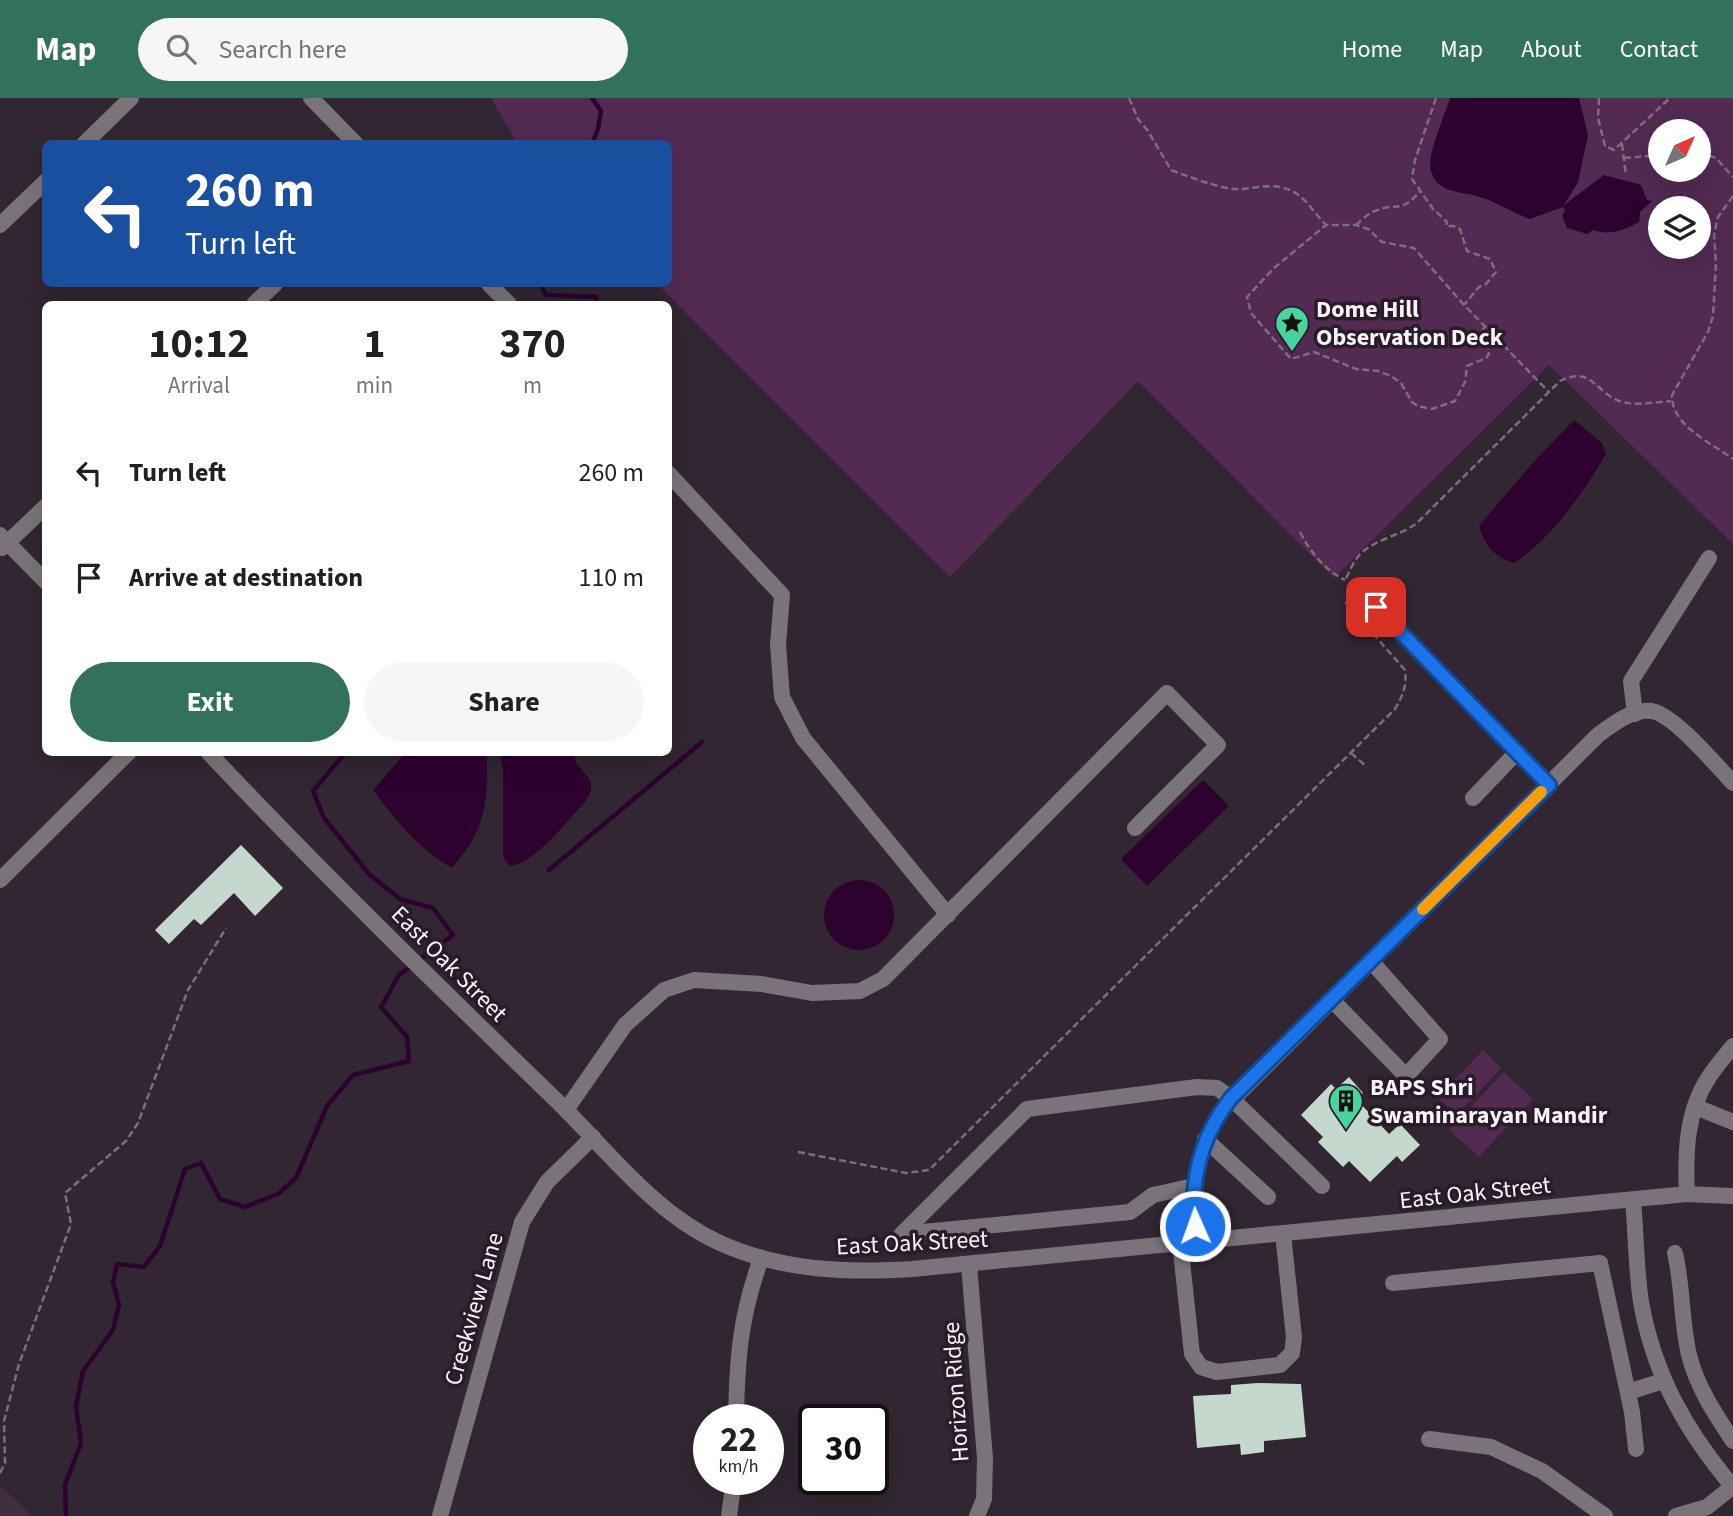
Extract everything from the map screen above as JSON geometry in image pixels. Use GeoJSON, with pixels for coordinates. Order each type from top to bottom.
{"type":"FeatureCollection","features":[{"type":"Feature","properties":{"kind":"street"},"geometry":{"type":"LineString","coordinates":[[88,140],[131,98]]}},
{"type":"Feature","properties":{"kind":"street"},"geometry":{"type":"LineString","coordinates":[[311,98],[352,140]]}},
{"type":"Feature","properties":{"kind":"street"},"geometry":{"type":"LineString","coordinates":[[0,225],[42,185]]}},
{"type":"Feature","properties":{"kind":"street"},"geometry":{"type":"LineString","coordinates":[[257,301],[272,287]]}},
{"type":"Feature","properties":{"kind":"street"},"geometry":{"type":"LineString","coordinates":[[492,287],[506,301]]}},
{"type":"Feature","properties":{"kind":"street"},"geometry":{"type":"LineString","coordinates":[[672,477],[782,594],[778,645],[782,697],[803,738],[947,915]]}},
{"type":"Feature","properties":{"kind":"street"},"geometry":{"type":"LineString","coordinates":[[42,509],[2,542],[42,578]]}},
{"type":"Feature","properties":{"kind":"street"},"geometry":{"type":"LineString","coordinates":[[1635,715],[1631,681],[1709,558]]}},
{"type":"Feature","properties":{"kind":"street"},"geometry":{"type":"LineString","coordinates":[[1352,584],[1549,785]]}},
{"type":"Feature","properties":{"kind":"street"},"geometry":{"type":"LineString","coordinates":[[566,1110],[625,1025],[664,990],[694,980],[762,984],[812,993],[860,991],[883,979],[1167,693],[1218,745],[1135,828]]}},
{"type":"Feature","properties":{"kind":"street"},"geometry":{"type":"LineString","coordinates":[[1283,1234],[1294,1337],[1292,1353],[1280,1365],[1217,1372],[1201,1367],[1192,1354],[1188,1241],[1196,1168],[1205,1139],[1231,1098],[1598,736],[1623,717],[1651,711],[1674,723],[1733,783]]}},
{"type":"Feature","properties":{"kind":"street"},"geometry":{"type":"LineString","coordinates":[[1473,798],[1517,752]]}},
{"type":"Feature","properties":{"kind":"street"},"geometry":{"type":"LineString","coordinates":[[0,880],[125,756]]}},
{"type":"Feature","properties":{"kind":"street","name":"East Oak Street"},"geometry":{"type":"LineString","coordinates":[[212,756],[444,993],[665,1208],[719,1242],[761,1259],[798,1267],[852,1272],[969,1265],[1188,1241],[1686,1194],[1733,1196]]}},
{"type":"Feature","properties":{"kind":"street"},"geometry":{"type":"LineString","coordinates":[[1332,999],[1406,1076],[1440,1039],[1371,961]]}},
{"type":"Feature","properties":{"kind":"street"},"geometry":{"type":"LineString","coordinates":[[1686,1194],[1685,1156],[1696,1107],[1708,1079],[1733,1046]]}},
{"type":"Feature","properties":{"kind":"street"},"geometry":{"type":"LineString","coordinates":[[1194,1186],[1153,1195],[1130,1212],[902,1234],[1027,1109],[1197,1087],[1217,1088],[1231,1098],[1322,1186]]}},
{"type":"Feature","properties":{"kind":"street"},"geometry":{"type":"LineString","coordinates":[[1696,1107],[1733,1122]]}},
{"type":"Feature","properties":{"kind":"street","name":"Creekview Lane"},"geometry":{"type":"LineString","coordinates":[[440,1516],[522,1222],[547,1182],[593,1136]]}},
{"type":"Feature","properties":{"kind":"street"},"geometry":{"type":"LineString","coordinates":[[1205,1139],[1268,1198]]}},
{"type":"Feature","properties":{"kind":"street"},"geometry":{"type":"LineString","coordinates":[[1633,1200],[1641,1302],[1663,1381],[1677,1409],[1733,1487],[1707,1507],[1676,1516]]}},
{"type":"Feature","properties":{"kind":"street"},"geometry":{"type":"LineString","coordinates":[[1675,1253],[1689,1356],[1705,1398],[1733,1441]]}},
{"type":"Feature","properties":{"kind":"street"},"geometry":{"type":"LineString","coordinates":[[736,1404],[738,1351],[761,1259]]}},
{"type":"Feature","properties":{"kind":"street"},"geometry":{"type":"LineString","coordinates":[[1393,1283],[1600,1263],[1632,1412],[1636,1449]]}},
{"type":"Feature","properties":{"kind":"street","name":"Horizon Ridge"},"geometry":{"type":"LineString","coordinates":[[969,1265],[985,1458],[984,1499],[978,1516]]}},
{"type":"Feature","properties":{"kind":"street"},"geometry":{"type":"LineString","coordinates":[[1628,1392],[1663,1381]]}},
{"type":"Feature","properties":{"kind":"street"},"geometry":{"type":"LineString","coordinates":[[1429,1439],[1491,1447],[1542,1471],[1605,1516]]}},
{"type":"Feature","properties":{"kind":"street"},"geometry":{"type":"LineString","coordinates":[[729,1516],[732,1495]]}},
{"type":"Feature","properties":{"kind":"path"},"geometry":{"type":"LineString","coordinates":[[1129,98],[1138,119],[1171,170],[1227,188],[1258,185],[1293,191],[1326,225]]}},
{"type":"Feature","properties":{"kind":"path"},"geometry":{"type":"LineString","coordinates":[[1436,98],[1415,160],[1412,179],[1433,209],[1447,222],[1446,226],[1460,229],[1467,251],[1490,259],[1496,272],[1464,305]]}},
{"type":"Feature","properties":{"kind":"path"},"geometry":{"type":"LineString","coordinates":[[1599,98],[1598,118],[1605,146],[1614,150],[1670,98]]}},
{"type":"Feature","properties":{"kind":"path"},"geometry":{"type":"LineString","coordinates":[[1622,144],[1626,175]]}},
{"type":"Feature","properties":{"kind":"path"},"geometry":{"type":"LineString","coordinates":[[1624,158],[1648,156]]}},
{"type":"Feature","properties":{"kind":"path"},"geometry":{"type":"LineString","coordinates":[[1712,157],[1733,177]]}},
{"type":"Feature","properties":{"kind":"path"},"geometry":{"type":"LineString","coordinates":[[1356,225],[1377,209],[1400,208],[1421,190]]}},
{"type":"Feature","properties":{"kind":"path"},"geometry":{"type":"LineString","coordinates":[[1733,196],[1718,217],[1714,234],[1716,263],[1711,324],[1671,401],[1671,406],[1680,419],[1733,459]]}},
{"type":"Feature","properties":{"kind":"path"},"geometry":{"type":"LineString","coordinates":[[1485,327],[1478,336],[1486,344],[1489,354],[1467,366],[1465,382],[1455,401],[1432,409],[1412,402],[1401,383],[1378,371],[1356,369],[1314,352],[1291,359],[1251,313],[1247,298],[1274,268],[1326,225],[1356,225],[1368,229],[1382,242],[1414,248],[1464,305],[1549,391]]}},
{"type":"Feature","properties":{"kind":"path"},"geometry":{"type":"LineString","coordinates":[[1300,532],[1312,553],[1332,573],[1352,584],[1356,558],[1364,550],[1416,524],[1560,381],[1573,374],[1580,374],[1611,397],[1623,402],[1671,401]]}},
{"type":"Feature","properties":{"kind":"path"},"geometry":{"type":"LineString","coordinates":[[798,1153],[906,1173],[929,1170],[1395,709],[1407,682],[1405,670],[1346,603],[1342,592]]}},
{"type":"Feature","properties":{"kind":"path"},"geometry":{"type":"LineString","coordinates":[[1351,752],[1367,767]]}},
{"type":"Feature","properties":{"kind":"path"},"geometry":{"type":"LineString","coordinates":[[0,1473],[5,1464],[4,1421],[19,1364],[71,1224],[65,1193],[126,1141],[138,1123],[188,990],[226,928]]}},
{"type":"Feature","properties":{"kind":"shaded area"},"geometry":{"type":"Polygon","coordinates":[[[491,98],[1733,98],[1733,544],[1549,365],[1334,578],[1138,381],[950,577],[660,287],[672,287],[672,140],[515,140],[491,98]]]}},
{"type":"Feature","properties":{"kind":"shaded area"},"geometry":{"type":"Polygon","coordinates":[[[1450,98],[1579,98],[1588,135],[1578,182],[1564,205],[1604,175],[1641,185],[1648,205],[1640,212],[1639,222],[1617,231],[1593,230],[1587,234],[1567,228],[1562,216],[1565,211],[1563,207],[1530,219],[1486,199],[1439,184],[1431,171],[1433,146],[1450,98]]]}},
{"type":"Feature","properties":{"kind":"shaded area"},"geometry":{"type":"Polygon","coordinates":[[[1574,420],[1602,443],[1606,454],[1577,499],[1541,541],[1514,563],[1500,557],[1488,545],[1479,526],[1574,420]]]}},
{"type":"Feature","properties":{"kind":"shaded area"},"geometry":{"type":"Polygon","coordinates":[[[402,756],[488,756],[482,817],[472,841],[452,868],[408,833],[373,790],[402,756]]]}},
{"type":"Feature","properties":{"kind":"shaded area"},"geometry":{"type":"Polygon","coordinates":[[[500,756],[575,756],[576,763],[591,781],[591,791],[586,801],[551,839],[530,857],[510,866],[503,857],[503,771],[500,756]]]}},
{"type":"Feature","properties":{"kind":"shaded area"},"geometry":{"type":"Polygon","coordinates":[[[1203,780],[1229,806],[1147,886],[1121,859],[1203,780]]]}},
{"type":"Feature","properties":{"kind":"shaded area"},"geometry":{"type":"Polygon","coordinates":[[[859,880],[884,890],[894,915],[884,940],[859,950],[834,940],[824,915],[834,890],[859,880]]]}},
{"type":"Feature","properties":{"kind":"shaded area"},"geometry":{"type":"Polygon","coordinates":[[[1483,1050],[1501,1068],[1457,1115],[1438,1098],[1483,1050]]]}},
{"type":"Feature","properties":{"kind":"shaded area"},"geometry":{"type":"Polygon","coordinates":[[[1504,1072],[1533,1099],[1479,1157],[1449,1130],[1504,1072]]]}},
{"type":"Feature","properties":{"kind":"shaded area"},"geometry":{"type":"Polygon","coordinates":[[[0,1485],[33,1516],[0,1516],[0,1485]]]}},
{"type":"Feature","properties":{"kind":"building"},"geometry":{"type":"Polygon","coordinates":[[[241,845],[283,888],[255,916],[234,893],[201,925],[194,919],[169,944],[155,930],[241,845]]]}},
{"type":"Feature","properties":{"kind":"building","name":"BAPS Shri Swaminarayan Mandir"},"geometry":{"type":"Polygon","coordinates":[[[1349,1077],[1363,1093],[1356,1099],[1389,1134],[1400,1124],[1420,1145],[1402,1162],[1397,1156],[1370,1182],[1349,1161],[1343,1167],[1318,1142],[1323,1137],[1301,1115],[1331,1084],[1336,1089],[1349,1077]]]}},
{"type":"Feature","properties":{"kind":"building"},"geometry":{"type":"Polygon","coordinates":[[[1301,1384],[1306,1437],[1264,1441],[1264,1452],[1241,1455],[1240,1444],[1197,1448],[1193,1396],[1231,1394],[1231,1385],[1301,1384]]]}},
{"type":"Feature","properties":{"kind":"waterway"},"geometry":{"type":"LineString","coordinates":[[592,98],[601,111],[594,140]]}},
{"type":"Feature","properties":{"kind":"waterway"},"geometry":{"type":"LineString","coordinates":[[542,287],[546,295],[596,297],[597,301]]}},
{"type":"Feature","properties":{"kind":"waterway"},"geometry":{"type":"LineString","coordinates":[[549,870],[702,742]]}},
{"type":"Feature","properties":{"kind":"waterway"},"geometry":{"type":"LineString","coordinates":[[66,1516],[65,1485],[81,1443],[76,1407],[83,1371],[113,1330],[119,1305],[113,1282],[117,1264],[144,1267],[160,1246],[185,1169],[201,1163],[220,1199],[245,1207],[278,1194],[296,1178],[327,1106],[353,1075],[409,1061],[407,1037],[381,1007],[399,975],[453,935],[433,908],[400,899],[370,875],[324,818],[313,791],[343,756]]}},
{"type":"Feature","properties":{"kind":"slow traffic"},"geometry":{"type":"LineString","coordinates":[[1423,909],[1541,792]]}},
{"type":"Feature","properties":{"kind":"place","name":"Dome Hill Observation Deck"},"geometry":{"type":"Point","coordinates":[1292,353]}},
{"type":"Feature","properties":{"kind":"place","name":"BAPS Shri Swaminarayan Mandir"},"geometry":{"type":"Point","coordinates":[1346,1131]}},
{"type":"Feature","properties":{"kind":"route"},"geometry":{"type":"LineString","coordinates":[[1195,1226],[1194,1186],[1201,1150],[1211,1127],[1231,1098],[1549,785],[1376,607]]}}]}
